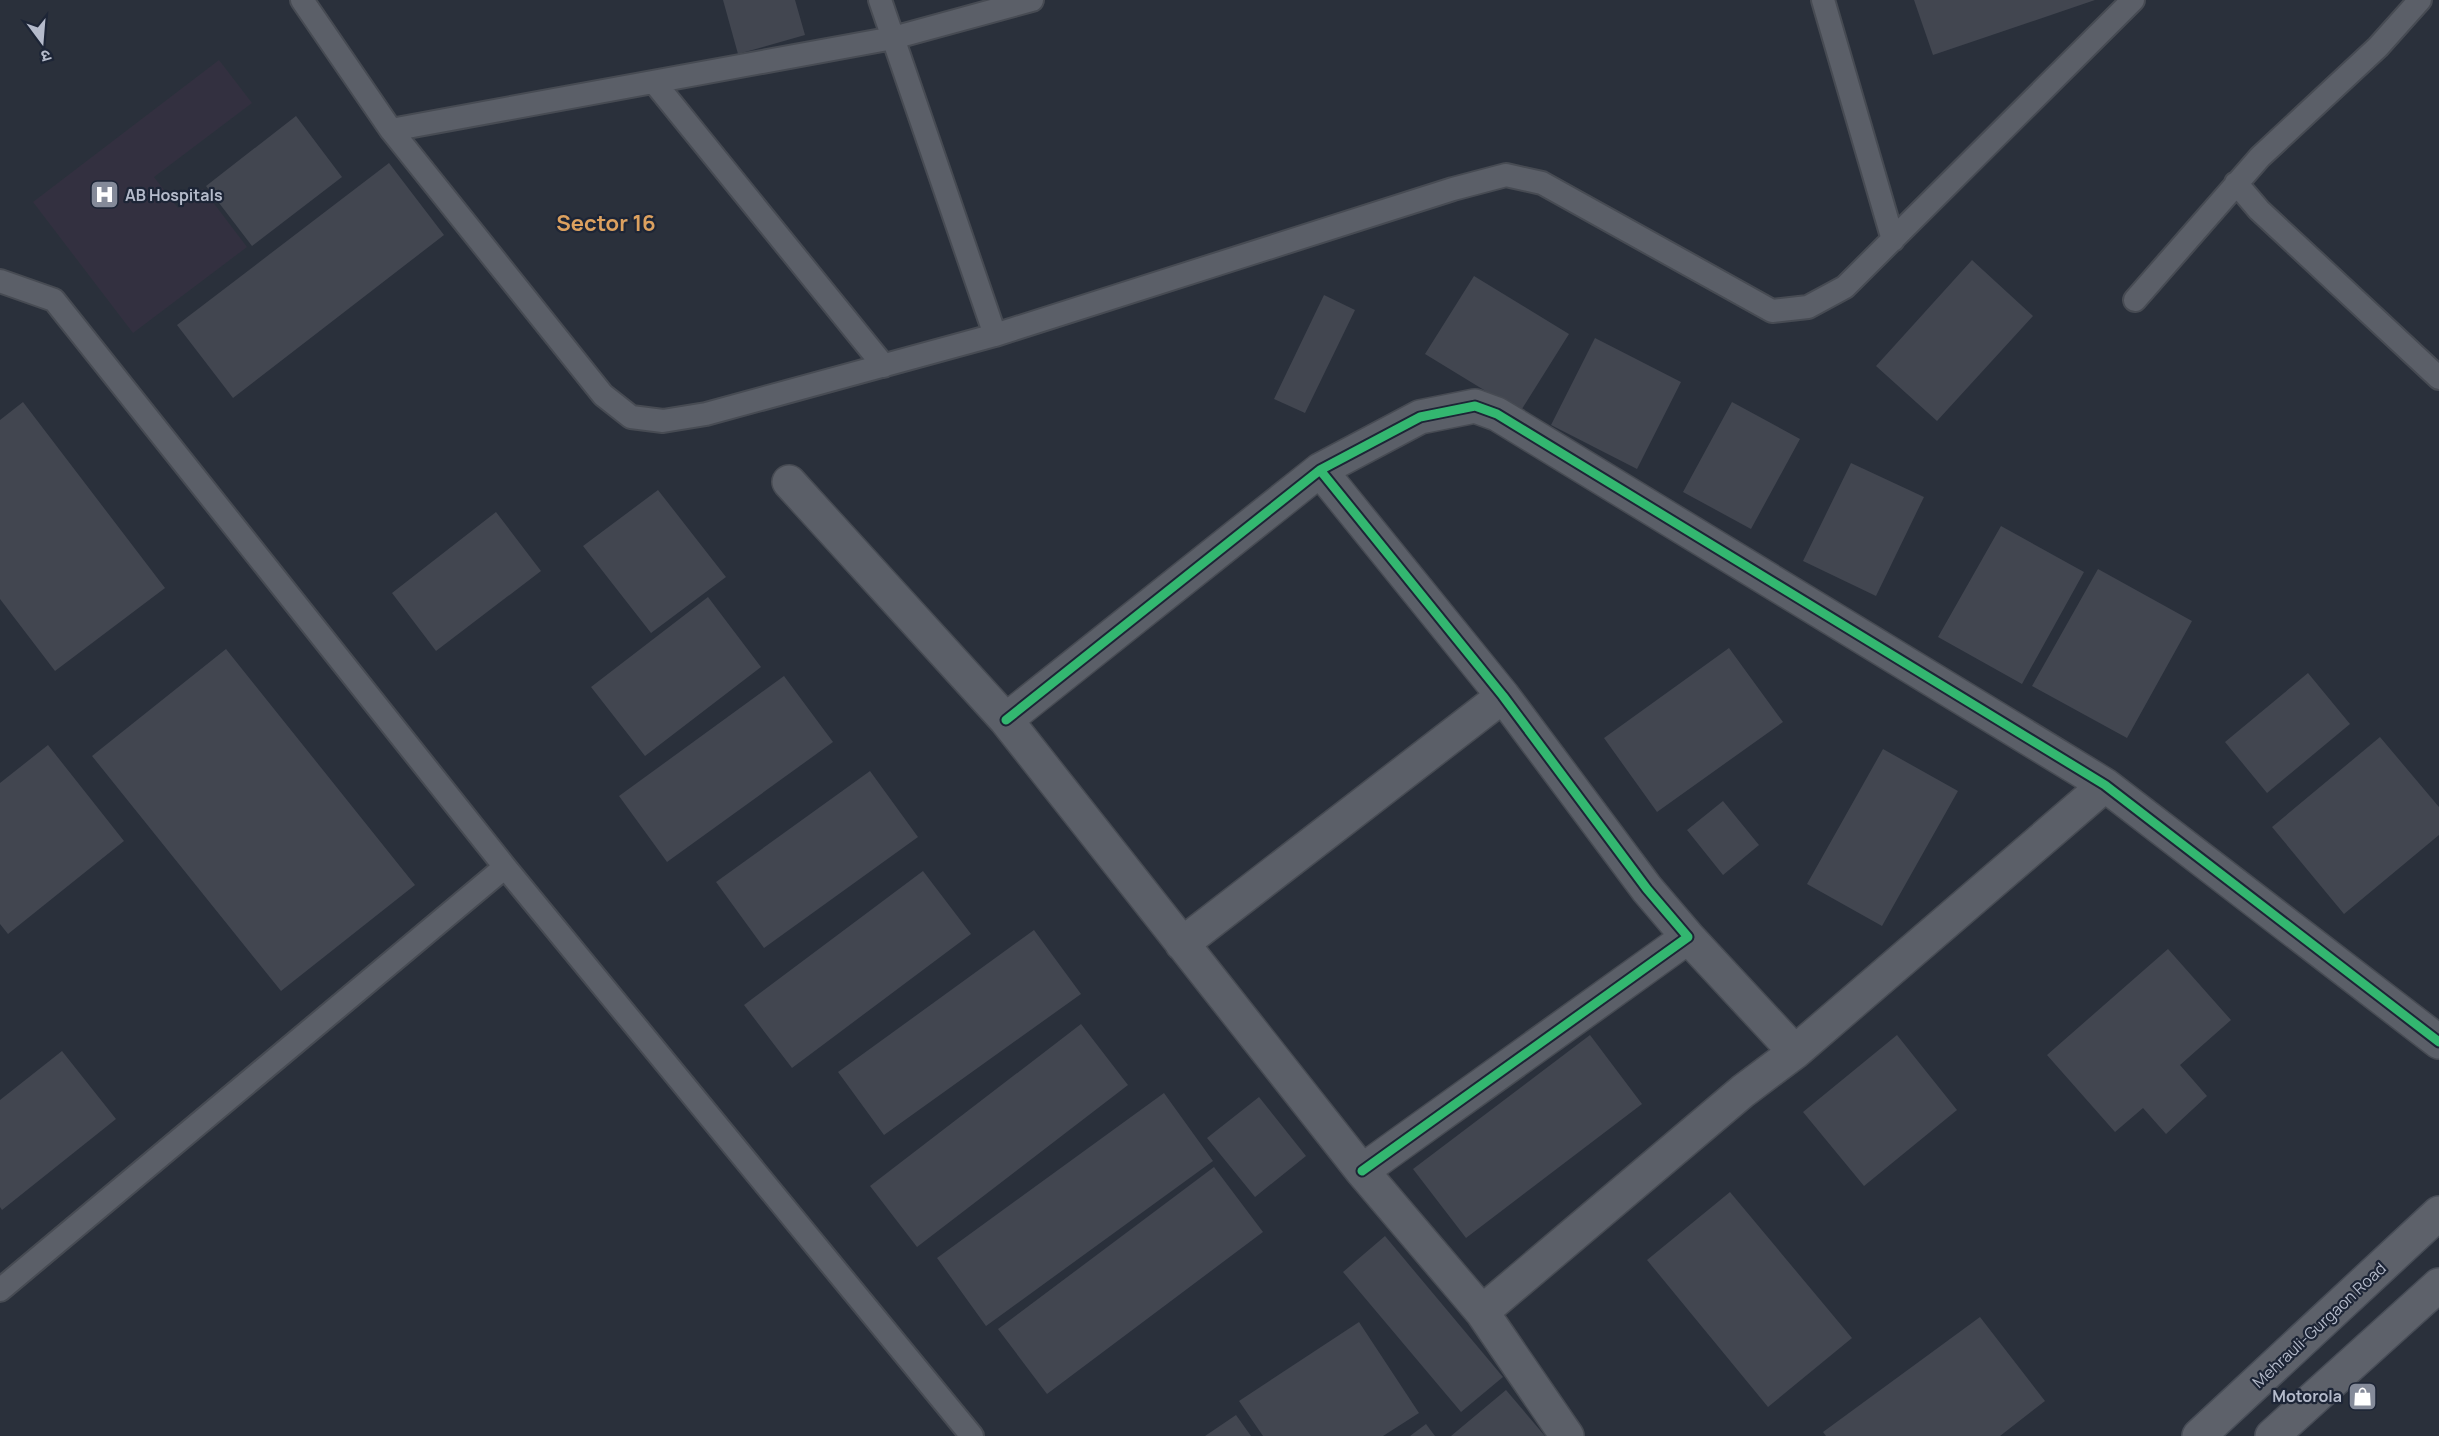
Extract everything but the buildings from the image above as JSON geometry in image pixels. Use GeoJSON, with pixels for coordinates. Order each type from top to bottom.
{"type":"FeatureCollection","features":[{"type":"Feature","properties":{"kind":"main road","name":"Mehrauli-Gurgaon Road"},"geometry":{"type":"LineString","coordinates":[[2199,1436],[2439,1213]]}},
{"type":"Feature","properties":{"kind":"main road"},"geometry":{"type":"LineString","coordinates":[[2272,1436],[2439,1285]]}},
{"type":"Feature","properties":{"kind":"street"},"geometry":{"type":"LineString","coordinates":[[1006,720],[1320,470],[1420,417],[1475,406],[1497,414],[2105,785],[2439,1042]]}},
{"type":"Feature","properties":{"kind":"street"},"geometry":{"type":"LineString","coordinates":[[1320,470],[1503,696],[1647,889],[1688,937],[1795,1052]]}},
{"type":"Feature","properties":{"kind":"street"},"geometry":{"type":"LineString","coordinates":[[789,482],[1006,720],[1362,1171],[1482,1312],[1567,1436]]}},
{"type":"Feature","properties":{"kind":"street"},"geometry":{"type":"LineString","coordinates":[[1182,944],[1503,696]]}},
{"type":"Feature","properties":{"kind":"street"},"geometry":{"type":"LineString","coordinates":[[1482,1312],[1735,1098],[1795,1052],[2105,785]]}},
{"type":"Feature","properties":{"kind":"street"},"geometry":{"type":"LineString","coordinates":[[1362,1171],[1688,937]]}},
{"type":"Feature","properties":{"kind":"lane"},"geometry":{"type":"LineString","coordinates":[[302,0],[391,130],[603,395],[631,417],[663,421],[706,414],[995,335],[1454,189],[1506,175],[1542,183],[1772,311],[1808,307],[1845,287],[2133,0]]}},
{"type":"Feature","properties":{"kind":"lane"},"geometry":{"type":"LineString","coordinates":[[880,0],[995,335]]}},
{"type":"Feature","properties":{"kind":"lane"},"geometry":{"type":"LineString","coordinates":[[391,130],[893,38],[1032,0]]}},
{"type":"Feature","properties":{"kind":"lane"},"geometry":{"type":"LineString","coordinates":[[1823,0],[1893,240]]}},
{"type":"Feature","properties":{"kind":"lane"},"geometry":{"type":"LineString","coordinates":[[2135,300],[2260,157],[2378,47],[2420,0]]}},
{"type":"Feature","properties":{"kind":"lane"},"geometry":{"type":"LineString","coordinates":[[654,82],[884,366]]}},
{"type":"Feature","properties":{"kind":"lane"},"geometry":{"type":"LineString","coordinates":[[2236,183],[2259,210],[2439,378]]}},
{"type":"Feature","properties":{"kind":"lane"},"geometry":{"type":"LineString","coordinates":[[0,281],[54,300],[505,867],[972,1436]]}},
{"type":"Feature","properties":{"kind":"lane"},"geometry":{"type":"LineString","coordinates":[[0,1290],[505,867]]}},
{"type":"Feature","properties":{"kind":"shaded area","name":"AB Hospitals"},"geometry":{"type":"Polygon","coordinates":[[[219,60],[252,103],[154,177],[178,208],[203,189],[247,247],[133,333],[33,202],[219,60]]]}},
{"type":"Feature","properties":{"kind":"cycle path"},"geometry":{"type":"LineString","coordinates":[[1320,470],[1420,417],[1475,406],[1497,414],[2105,785],[2439,1042]]}},
{"type":"Feature","properties":{"kind":"cycle path"},"geometry":{"type":"LineString","coordinates":[[1006,720],[1320,470],[1503,696],[1647,889],[1688,937],[1362,1171]]}},
{"type":"Feature","properties":{"kind":"place","name":"AB Hospitals"},"geometry":{"type":"Point","coordinates":[104,195]}},
{"type":"Feature","properties":{"kind":"place","name":"Motorola"},"geometry":{"type":"Point","coordinates":[2363,1396]}},
{"type":"Feature","properties":{"kind":"district","name":"Sector 16"},"geometry":{"type":"Point","coordinates":[606,223]}}]}
